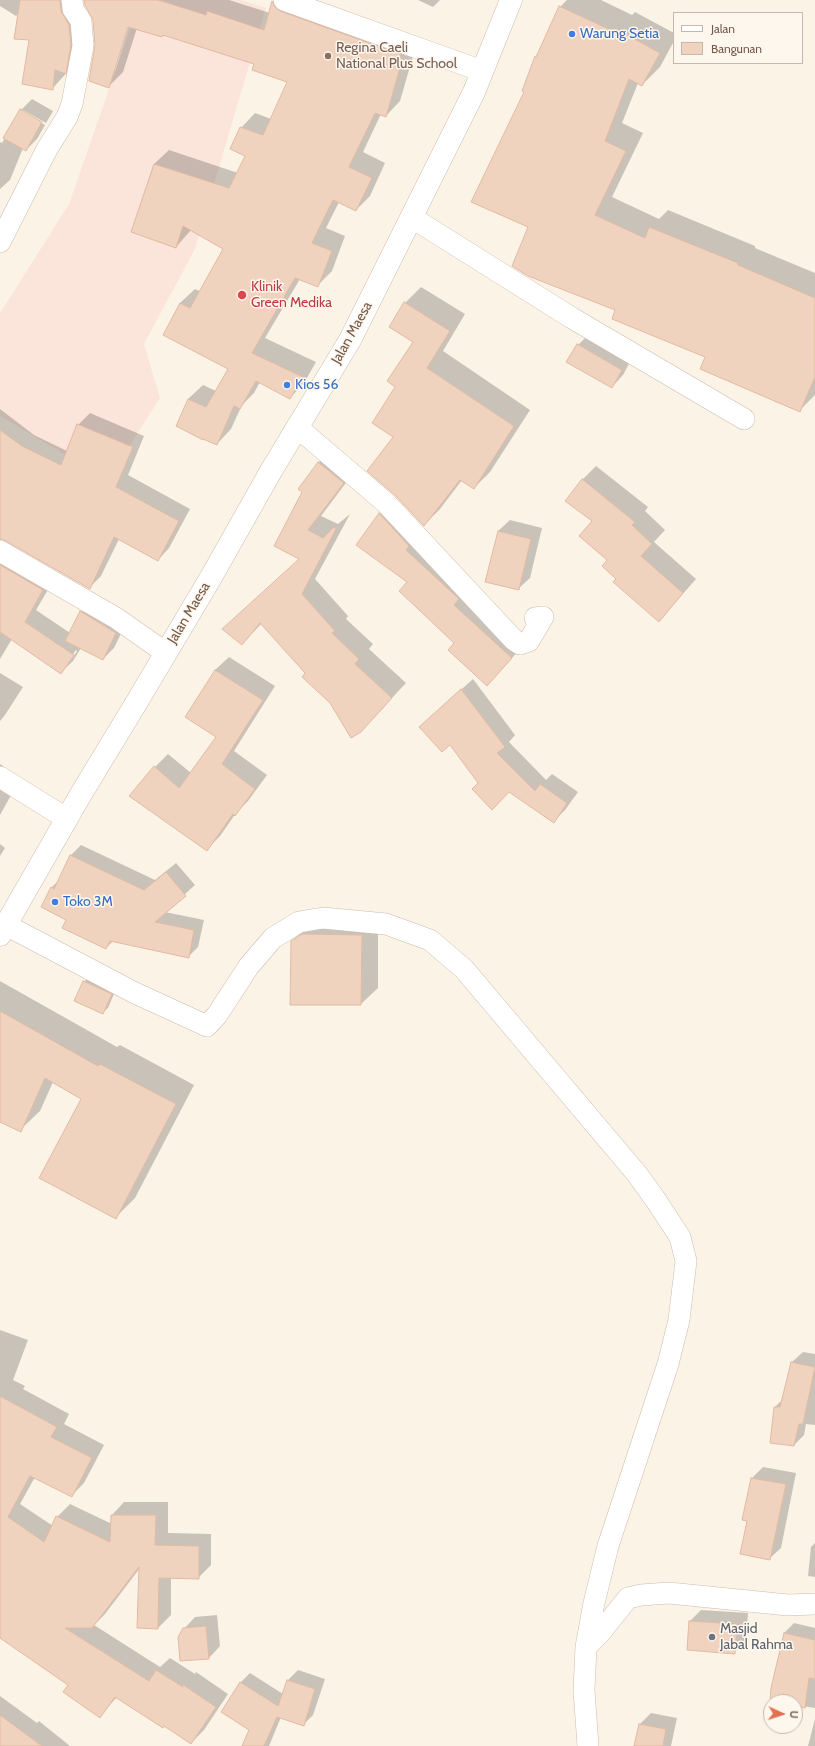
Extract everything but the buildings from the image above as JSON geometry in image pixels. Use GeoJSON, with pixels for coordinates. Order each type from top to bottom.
{"type":"FeatureCollection","features":[{"type":"Feature","properties":{"kind":"street"},"geometry":{"type":"LineString","coordinates":[[0,242],[47,149],[67,118],[72,104],[83,46],[80,21],[73,9],[72,0]]}},
{"type":"Feature","properties":{"kind":"street"},"geometry":{"type":"LineString","coordinates":[[284,0],[332,8],[482,71]]}},
{"type":"Feature","properties":{"kind":"street","name":"Jalan Maesa"},"geometry":{"type":"LineString","coordinates":[[3,930],[297,427],[350,340],[474,92],[511,0]]}},
{"type":"Feature","properties":{"kind":"street"},"geometry":{"type":"LineString","coordinates":[[411,217],[572,318],[744,419]]}},
{"type":"Feature","properties":{"kind":"street"},"geometry":{"type":"LineString","coordinates":[[297,427],[386,503],[514,640],[520,644],[529,641],[543,617],[535,618]]}},
{"type":"Feature","properties":{"kind":"street","name":"Jalan Maesa"},"geometry":{"type":"LineString","coordinates":[[0,551],[116,618],[166,653]]}},
{"type":"Feature","properties":{"kind":"street"},"geometry":{"type":"LineString","coordinates":[[0,776],[67,819]]}},
{"type":"Feature","properties":{"kind":"street"},"geometry":{"type":"LineString","coordinates":[[3,930],[207,1026],[217,1015],[249,966],[273,938],[299,922],[322,918],[386,924],[430,940],[464,968],[637,1174],[680,1237],[686,1261],[679,1320],[668,1364],[608,1546],[594,1603],[586,1647],[584,1690],[588,1746]]}},
{"type":"Feature","properties":{"kind":"street"},"geometry":{"type":"LineString","coordinates":[[586,1647],[600,1633],[628,1598],[641,1595],[669,1593],[788,1605],[815,1604]]}},
{"type":"Feature","properties":{"kind":"shaded area"},"geometry":{"type":"Polygon","coordinates":[[[140,0],[241,0],[266,8],[195,249],[144,344],[160,398],[108,480],[0,416],[0,313],[69,204],[140,0]]]}},
{"type":"Feature","properties":{"kind":"place","name":"Warung Setia"},"geometry":{"type":"Point","coordinates":[572,34]}},
{"type":"Feature","properties":{"kind":"place","name":"Regina Caeli National Plus School"},"geometry":{"type":"Point","coordinates":[328,56]}},
{"type":"Feature","properties":{"kind":"place","name":"Klinik Green Medika"},"geometry":{"type":"Point","coordinates":[242,295]}},
{"type":"Feature","properties":{"kind":"place","name":"Kios 56"},"geometry":{"type":"Point","coordinates":[287,385]}},
{"type":"Feature","properties":{"kind":"place","name":"Toko 3M"},"geometry":{"type":"Point","coordinates":[55,902]}},
{"type":"Feature","properties":{"kind":"place","name":"Masjid Jabal Rahma"},"geometry":{"type":"Point","coordinates":[712,1637]}}]}
